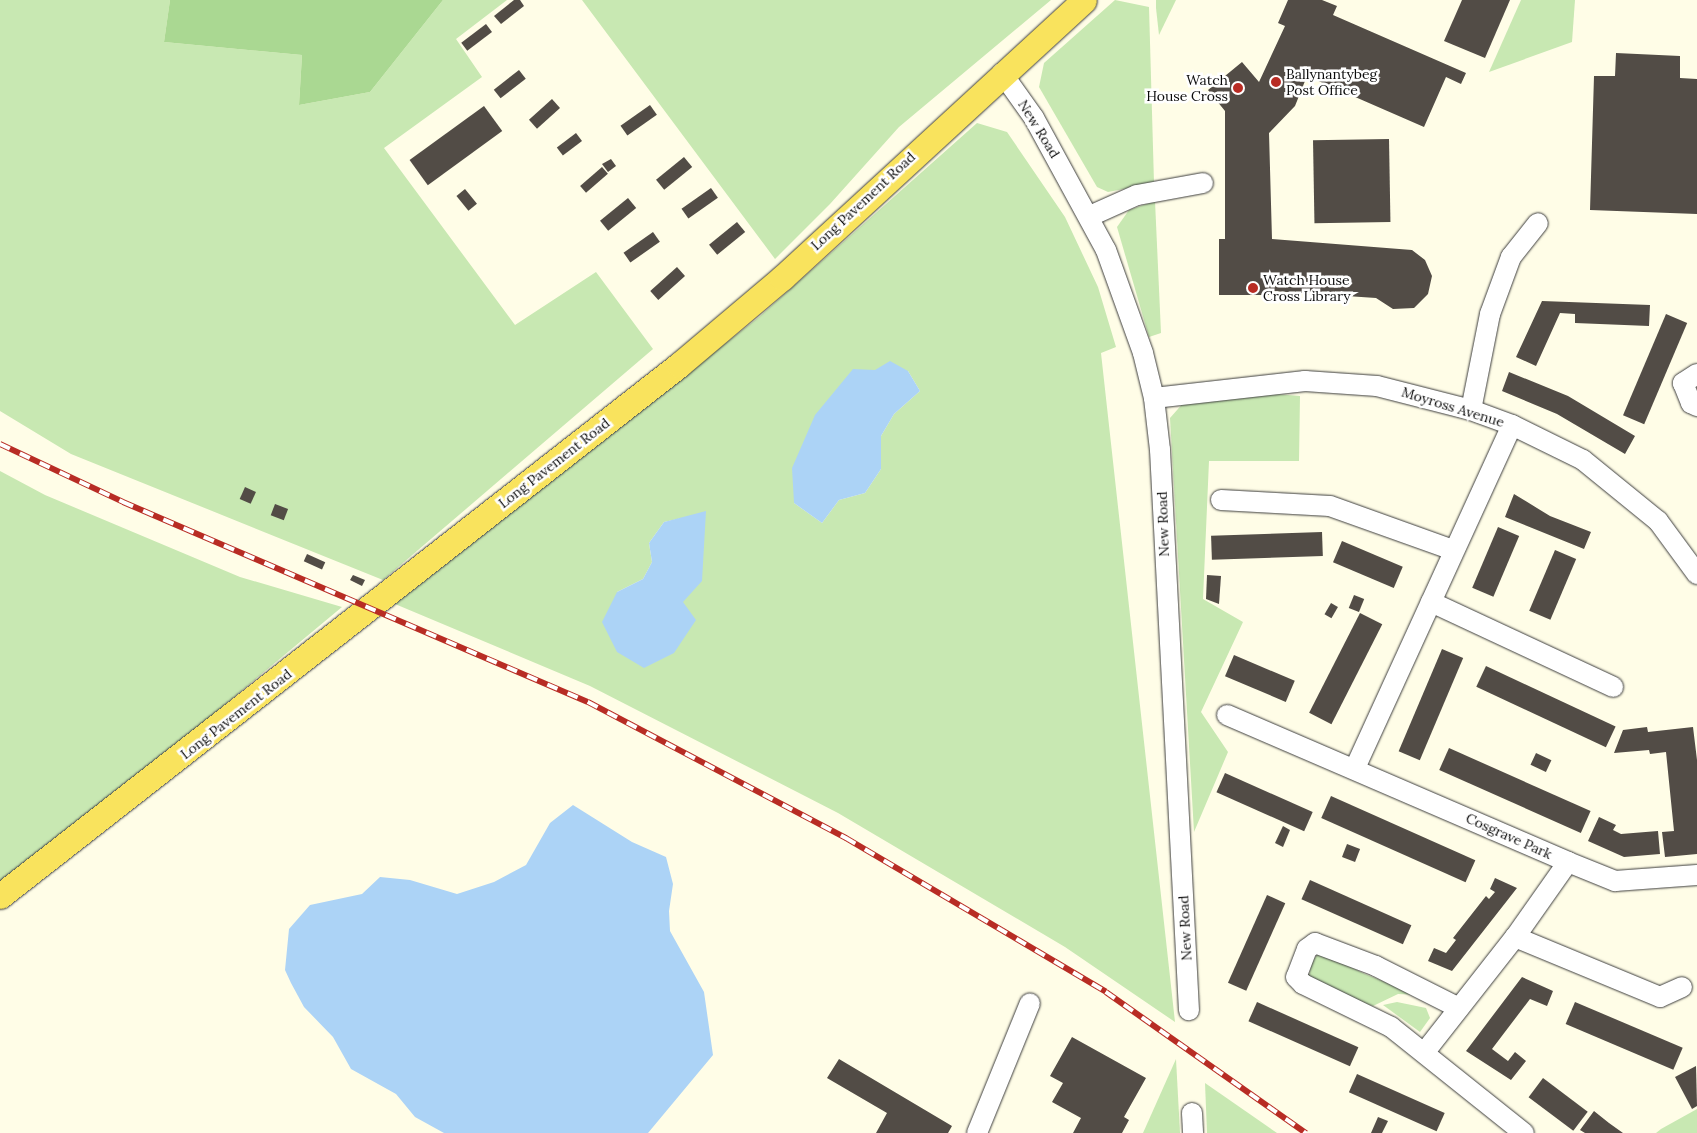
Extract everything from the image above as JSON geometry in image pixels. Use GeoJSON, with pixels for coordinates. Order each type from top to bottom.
{"type":"FeatureCollection","features":[{"type":"Feature","properties":{"kind":"main road","name":"Long Pavement Road"},"geometry":{"type":"LineString","coordinates":[[0,896],[679,365],[782,278],[1002,73],[1084,0]]}},
{"type":"Feature","properties":{"kind":"street","name":"New Road"},"geometry":{"type":"LineString","coordinates":[[1002,73],[1034,118],[1090,216],[1106,250],[1143,353],[1154,398],[1160,450],[1190,1010]]}},
{"type":"Feature","properties":{"kind":"street"},"geometry":{"type":"LineString","coordinates":[[1090,216],[1137,195],[1203,183]]}},
{"type":"Feature","properties":{"kind":"street"},"geometry":{"type":"LineString","coordinates":[[1471,410],[1490,314],[1511,257],[1538,222]]}},
{"type":"Feature","properties":{"kind":"street"},"geometry":{"type":"LineString","coordinates":[[1697,374],[1683,383],[1691,402],[1697,406]]}},
{"type":"Feature","properties":{"kind":"street","name":"Moyross Avenue"},"geometry":{"type":"LineString","coordinates":[[1154,398],[1305,381],[1377,386],[1471,410],[1512,425],[1583,460],[1622,488],[1658,521],[1697,574]]}},
{"type":"Feature","properties":{"kind":"street"},"geometry":{"type":"LineString","coordinates":[[1355,768],[1453,550],[1512,425]]}},
{"type":"Feature","properties":{"kind":"street"},"geometry":{"type":"LineString","coordinates":[[1221,500],[1330,506],[1453,550]]}},
{"type":"Feature","properties":{"kind":"street"},"geometry":{"type":"LineString","coordinates":[[1431,602],[1613,687]]}},
{"type":"Feature","properties":{"kind":"street","name":"Cosgrave Park"},"geometry":{"type":"LineString","coordinates":[[1227,715],[1355,768],[1568,862],[1515,937],[1424,1053]]}},
{"type":"Feature","properties":{"kind":"street"},"geometry":{"type":"LineString","coordinates":[[1568,862],[1615,880],[1697,875]]}},
{"type":"Feature","properties":{"kind":"street"},"geometry":{"type":"LineString","coordinates":[[1515,937],[1660,997],[1682,987]]}},
{"type":"Feature","properties":{"kind":"street"},"geometry":{"type":"LineString","coordinates":[[1459,1008],[1376,966],[1315,943],[1307,949],[1296,977],[1303,984],[1370,1014],[1424,1053],[1524,1133]]}},
{"type":"Feature","properties":{"kind":"street"},"geometry":{"type":"LineString","coordinates":[[977,1133],[1030,1003]]}},
{"type":"Feature","properties":{"kind":"street"},"geometry":{"type":"LineString","coordinates":[[1192,1113],[1193,1133]]}},
{"type":"Feature","properties":{"kind":"green space"},"geometry":{"type":"Polygon","coordinates":[[[0,0],[170,0],[164,42],[302,55],[299,105],[370,92],[443,0],[507,0],[456,39],[482,77],[384,148],[515,325],[596,272],[653,349],[383,580],[71,454],[0,411],[0,0]]]}},
{"type":"Feature","properties":{"kind":"green space"},"geometry":{"type":"Polygon","coordinates":[[[170,0],[443,0],[370,92],[299,105],[302,55],[164,42],[170,0]]]}},
{"type":"Feature","properties":{"kind":"green space"},"geometry":{"type":"Polygon","coordinates":[[[582,0],[1051,0],[899,127],[830,204],[775,259],[582,0]]]}},
{"type":"Feature","properties":{"kind":"green space"},"geometry":{"type":"Polygon","coordinates":[[[1115,0],[1149,7],[1154,183],[1108,192],[1097,187],[1039,87],[1044,63],[1115,0]]]}},
{"type":"Feature","properties":{"kind":"green space"},"geometry":{"type":"Polygon","coordinates":[[[1156,0],[1176,0],[1159,35],[1156,8],[1156,0]]]}},
{"type":"Feature","properties":{"kind":"green space"},"geometry":{"type":"Polygon","coordinates":[[[1521,0],[1575,0],[1572,42],[1489,72],[1521,0]]]}},
{"type":"Feature","properties":{"kind":"green space"},"geometry":{"type":"Polygon","coordinates":[[[977,123],[1007,132],[1065,217],[1098,287],[1116,347],[1101,353],[1175,1022],[1065,947],[838,813],[590,686],[395,604],[759,317],[977,123]],[[908,371],[794,503],[822,523],[839,500],[865,493],[881,469],[881,436],[894,414],[920,391],[908,371]],[[682,518],[664,522],[649,543],[652,562],[643,579],[617,592],[683,602],[682,518]]]}},
{"type":"Feature","properties":{"kind":"green space"},"geometry":{"type":"Polygon","coordinates":[[[1155,201],[1161,333],[1149,337],[1117,227],[1129,210],[1155,201]]]}},
{"type":"Feature","properties":{"kind":"green space"},"geometry":{"type":"Polygon","coordinates":[[[1265,393],[1300,396],[1299,461],[1209,461],[1203,599],[1243,622],[1201,712],[1228,752],[1194,832],[1170,418],[1185,401],[1265,393]]]}},
{"type":"Feature","properties":{"kind":"green space"},"geometry":{"type":"Polygon","coordinates":[[[0,471],[45,495],[240,577],[342,607],[150,767],[0,882],[0,471]]]}},
{"type":"Feature","properties":{"kind":"green space"},"geometry":{"type":"Polygon","coordinates":[[[1320,952],[1365,974],[1418,995],[1398,994],[1373,1006],[1356,1001],[1309,976],[1312,961],[1320,952]]]}},
{"type":"Feature","properties":{"kind":"green space"},"geometry":{"type":"Polygon","coordinates":[[[1397,1002],[1426,1008],[1430,1018],[1420,1032],[1383,1005],[1397,1002]]]}},
{"type":"Feature","properties":{"kind":"green space"},"geometry":{"type":"Polygon","coordinates":[[[1176,1059],[1180,1133],[1143,1133],[1176,1059]]]}},
{"type":"Feature","properties":{"kind":"green space"},"geometry":{"type":"Polygon","coordinates":[[[1205,1083],[1277,1133],[1207,1133],[1205,1083]]]}},
{"type":"Feature","properties":{"kind":"green space"},"geometry":{"type":"Polygon","coordinates":[[[1697,1109],[1697,1133],[1656,1133],[1661,1129],[1697,1109]]]}},
{"type":"Feature","properties":{"kind":"water"},"geometry":{"type":"Polygon","coordinates":[[[890,361],[908,371],[920,391],[894,414],[881,436],[881,469],[865,493],[839,500],[822,523],[794,503],[792,468],[815,415],[853,369],[875,370],[890,361]]]}},
{"type":"Feature","properties":{"kind":"water"},"geometry":{"type":"Polygon","coordinates":[[[706,511],[702,581],[683,602],[696,620],[674,653],[644,668],[617,652],[602,622],[617,592],[643,579],[652,562],[649,543],[664,522],[706,511]]]}},
{"type":"Feature","properties":{"kind":"water"},"geometry":{"type":"Polygon","coordinates":[[[573,805],[632,842],[666,857],[673,884],[669,911],[670,931],[704,992],[713,1055],[648,1133],[444,1133],[415,1117],[396,1094],[351,1069],[333,1037],[304,1007],[285,970],[289,929],[310,905],[362,894],[380,877],[410,880],[457,894],[494,882],[526,865],[550,823],[573,805]]]}},
{"type":"Feature","properties":{"kind":"building"},"geometry":{"type":"Polygon","coordinates":[[[514,0],[520,0],[524,6],[501,24],[494,16],[514,0]]]}},
{"type":"Feature","properties":{"kind":"building"},"geometry":{"type":"Polygon","coordinates":[[[1288,0],[1322,0],[1337,6],[1333,15],[1466,73],[1461,84],[1446,77],[1424,127],[1307,76],[1295,106],[1269,133],[1272,239],[1412,250],[1425,260],[1432,276],[1428,294],[1414,308],[1393,309],[1376,298],[1272,291],[1272,295],[1219,295],[1219,239],[1225,239],[1225,111],[1208,90],[1242,62],[1259,82],[1285,26],[1278,23],[1288,0]]]}},
{"type":"Feature","properties":{"kind":"building"},"geometry":{"type":"Polygon","coordinates":[[[1462,0],[1510,0],[1485,58],[1444,41],[1462,0]]]}},
{"type":"Feature","properties":{"kind":"building"},"geometry":{"type":"Polygon","coordinates":[[[486,24],[492,32],[467,51],[461,43],[486,24]]]}},
{"type":"Feature","properties":{"kind":"building"},"geometry":{"type":"Polygon","coordinates":[[[1616,53],[1680,56],[1680,78],[1697,79],[1697,214],[1590,210],[1594,76],[1615,76],[1616,53]]]}},
{"type":"Feature","properties":{"kind":"building"},"geometry":{"type":"Polygon","coordinates":[[[519,70],[526,79],[501,98],[494,90],[519,70]]]}},
{"type":"Feature","properties":{"kind":"building"},"geometry":{"type":"Polygon","coordinates":[[[552,99],[560,108],[537,129],[529,120],[552,99]]]}},
{"type":"Feature","properties":{"kind":"building"},"geometry":{"type":"Polygon","coordinates":[[[650,105],[657,115],[627,135],[621,126],[650,105]]]}},
{"type":"Feature","properties":{"kind":"building"},"geometry":{"type":"Polygon","coordinates":[[[484,106],[502,131],[428,185],[410,160],[484,106]]]}},
{"type":"Feature","properties":{"kind":"building"},"geometry":{"type":"Polygon","coordinates":[[[576,133],[582,141],[563,155],[557,147],[576,133]]]}},
{"type":"Feature","properties":{"kind":"building"},"geometry":{"type":"Polygon","coordinates":[[[1389,139],[1390,222],[1314,223],[1313,140],[1389,139]]]}},
{"type":"Feature","properties":{"kind":"building"},"geometry":{"type":"Polygon","coordinates":[[[684,157],[692,167],[664,190],[656,180],[684,157]]]}},
{"type":"Feature","properties":{"kind":"building"},"geometry":{"type":"Polygon","coordinates":[[[611,159],[616,166],[608,172],[602,164],[611,159]]]}},
{"type":"Feature","properties":{"kind":"building"},"geometry":{"type":"Polygon","coordinates":[[[602,167],[608,174],[586,193],[580,186],[602,167]]]}},
{"type":"Feature","properties":{"kind":"building"},"geometry":{"type":"Polygon","coordinates":[[[711,188],[718,198],[688,218],[682,209],[711,188]]]}},
{"type":"Feature","properties":{"kind":"building"},"geometry":{"type":"Polygon","coordinates":[[[465,189],[477,204],[468,211],[456,196],[465,189]]]}},
{"type":"Feature","properties":{"kind":"building"},"geometry":{"type":"Polygon","coordinates":[[[628,198],[636,208],[608,231],[600,221],[628,198]]]}},
{"type":"Feature","properties":{"kind":"building"},"geometry":{"type":"Polygon","coordinates":[[[737,222],[745,232],[717,255],[709,245],[737,222]]]}},
{"type":"Feature","properties":{"kind":"building"},"geometry":{"type":"Polygon","coordinates":[[[653,232],[660,242],[630,262],[624,253],[653,232]]]}},
{"type":"Feature","properties":{"kind":"building"},"geometry":{"type":"Polygon","coordinates":[[[677,267],[685,276],[658,300],[650,291],[677,267]]]}},
{"type":"Feature","properties":{"kind":"building"},"geometry":{"type":"Polygon","coordinates":[[[1542,301],[1650,305],[1649,326],[1575,323],[1575,314],[1560,313],[1536,366],[1516,357],[1542,301]]]}},
{"type":"Feature","properties":{"kind":"building"},"geometry":{"type":"Polygon","coordinates":[[[1666,314],[1687,323],[1644,424],[1623,415],[1666,314]]]}},
{"type":"Feature","properties":{"kind":"building"},"geometry":{"type":"Polygon","coordinates":[[[1509,372],[1568,396],[1635,436],[1625,454],[1557,414],[1502,391],[1509,372]]]}},
{"type":"Feature","properties":{"kind":"building"},"geometry":{"type":"Polygon","coordinates":[[[245,487],[256,492],[251,504],[240,499],[245,487]]]}},
{"type":"Feature","properties":{"kind":"building"},"geometry":{"type":"Polygon","coordinates":[[[1514,494],[1550,516],[1591,532],[1584,549],[1505,517],[1514,494]]]}},
{"type":"Feature","properties":{"kind":"building"},"geometry":{"type":"Polygon","coordinates":[[[275,504],[288,509],[284,520],[271,515],[275,504]]]}},
{"type":"Feature","properties":{"kind":"building"},"geometry":{"type":"Polygon","coordinates":[[[1498,527],[1519,536],[1493,597],[1472,588],[1498,527]]]}},
{"type":"Feature","properties":{"kind":"building"},"geometry":{"type":"Polygon","coordinates":[[[1322,532],[1323,556],[1212,560],[1211,536],[1322,532]]]}},
{"type":"Feature","properties":{"kind":"building"},"geometry":{"type":"Polygon","coordinates":[[[1342,541],[1403,567],[1394,588],[1333,562],[1342,541]]]}},
{"type":"Feature","properties":{"kind":"building"},"geometry":{"type":"Polygon","coordinates":[[[1555,550],[1576,559],[1550,620],[1529,611],[1555,550]]]}},
{"type":"Feature","properties":{"kind":"building"},"geometry":{"type":"Polygon","coordinates":[[[307,554],[325,562],[322,569],[304,561],[307,554]]]}},
{"type":"Feature","properties":{"kind":"building"},"geometry":{"type":"Polygon","coordinates":[[[353,575],[365,580],[362,586],[350,580],[353,575]]]}},
{"type":"Feature","properties":{"kind":"building"},"geometry":{"type":"Polygon","coordinates":[[[1207,575],[1221,576],[1219,604],[1206,599],[1207,575]]]}},
{"type":"Feature","properties":{"kind":"building"},"geometry":{"type":"Polygon","coordinates":[[[1354,595],[1364,599],[1359,612],[1349,608],[1354,595]]]}},
{"type":"Feature","properties":{"kind":"building"},"geometry":{"type":"Polygon","coordinates":[[[1331,603],[1338,607],[1331,618],[1324,614],[1331,603]]]}},
{"type":"Feature","properties":{"kind":"building"},"geometry":{"type":"Polygon","coordinates":[[[1360,613],[1382,624],[1331,724],[1309,713],[1360,613]]]}},
{"type":"Feature","properties":{"kind":"building"},"geometry":{"type":"Polygon","coordinates":[[[1442,649],[1463,658],[1420,760],[1399,751],[1442,649]]]}},
{"type":"Feature","properties":{"kind":"building"},"geometry":{"type":"Polygon","coordinates":[[[1234,655],[1295,681],[1286,702],[1225,676],[1234,655]]]}},
{"type":"Feature","properties":{"kind":"building"},"geometry":{"type":"Polygon","coordinates":[[[1486,666],[1616,726],[1606,747],[1476,687],[1486,666]]]}},
{"type":"Feature","properties":{"kind":"building"},"geometry":{"type":"Polygon","coordinates":[[[1647,727],[1648,732],[1693,727],[1697,760],[1697,854],[1665,857],[1662,832],[1674,831],[1666,752],[1650,754],[1649,750],[1614,753],[1623,730],[1647,727]]]}},
{"type":"Feature","properties":{"kind":"building"},"geometry":{"type":"Polygon","coordinates":[[[1449,748],[1591,811],[1581,833],[1439,770],[1449,748]]]}},
{"type":"Feature","properties":{"kind":"building"},"geometry":{"type":"Polygon","coordinates":[[[1536,753],[1551,760],[1546,772],[1531,765],[1536,753]]]}},
{"type":"Feature","properties":{"kind":"building"},"geometry":{"type":"Polygon","coordinates":[[[1225,773],[1313,812],[1304,831],[1216,792],[1225,773]]]}},
{"type":"Feature","properties":{"kind":"building"},"geometry":{"type":"Polygon","coordinates":[[[1331,796],[1475,860],[1466,882],[1321,818],[1331,796]]]}},
{"type":"Feature","properties":{"kind":"building"},"geometry":{"type":"Polygon","coordinates":[[[1599,817],[1616,825],[1613,830],[1621,834],[1658,831],[1660,854],[1624,857],[1588,841],[1599,817]]]}},
{"type":"Feature","properties":{"kind":"building"},"geometry":{"type":"Polygon","coordinates":[[[1283,826],[1290,830],[1283,847],[1275,843],[1283,826]]]}},
{"type":"Feature","properties":{"kind":"building"},"geometry":{"type":"Polygon","coordinates":[[[1347,844],[1360,849],[1355,862],[1342,857],[1347,844]]]}},
{"type":"Feature","properties":{"kind":"building"},"geometry":{"type":"Polygon","coordinates":[[[1495,878],[1517,888],[1452,971],[1428,961],[1434,948],[1446,953],[1456,940],[1453,938],[1486,896],[1489,899],[1495,892],[1490,889],[1495,878]]]}},
{"type":"Feature","properties":{"kind":"building"},"geometry":{"type":"Polygon","coordinates":[[[1310,880],[1411,925],[1403,944],[1301,899],[1310,880]]]}},
{"type":"Feature","properties":{"kind":"building"},"geometry":{"type":"Polygon","coordinates":[[[1267,895],[1285,903],[1246,991],[1228,983],[1267,895]]]}},
{"type":"Feature","properties":{"kind":"building"},"geometry":{"type":"Polygon","coordinates":[[[1522,977],[1553,991],[1547,1006],[1530,999],[1492,1049],[1508,1061],[1515,1052],[1526,1061],[1511,1080],[1466,1051],[1522,977]]]}},
{"type":"Feature","properties":{"kind":"building"},"geometry":{"type":"Polygon","coordinates":[[[1257,1002],[1358,1047],[1350,1066],[1248,1021],[1257,1002]]]}},
{"type":"Feature","properties":{"kind":"building"},"geometry":{"type":"Polygon","coordinates":[[[1575,1002],[1683,1048],[1673,1070],[1566,1024],[1575,1002]]]}},
{"type":"Feature","properties":{"kind":"building"},"geometry":{"type":"Polygon","coordinates":[[[1072,1037],[1146,1078],[1124,1117],[1129,1120],[1122,1133],[1073,1133],[1081,1118],[1052,1102],[1063,1083],[1050,1076],[1072,1037]]]}},
{"type":"Feature","properties":{"kind":"building"},"geometry":{"type":"Polygon","coordinates":[[[839,1059],[952,1126],[948,1133],[876,1133],[887,1113],[827,1078],[839,1059]]]}},
{"type":"Feature","properties":{"kind":"building"},"geometry":{"type":"Polygon","coordinates":[[[1696,1066],[1697,1106],[1692,1109],[1675,1077],[1696,1066]]]}},
{"type":"Feature","properties":{"kind":"building"},"geometry":{"type":"Polygon","coordinates":[[[1357,1074],[1445,1113],[1437,1131],[1349,1092],[1357,1074]]]}},
{"type":"Feature","properties":{"kind":"building"},"geometry":{"type":"Polygon","coordinates":[[[1543,1078],[1588,1112],[1573,1131],[1529,1097],[1543,1078]]]}},
{"type":"Feature","properties":{"kind":"building"},"geometry":{"type":"Polygon","coordinates":[[[1594,1111],[1623,1133],[1585,1133],[1580,1130],[1594,1111]]]}},
{"type":"Feature","properties":{"kind":"building"},"geometry":{"type":"Polygon","coordinates":[[[1378,1117],[1388,1121],[1382,1133],[1371,1133],[1378,1117]]]}},
{"type":"Feature","properties":{"kind":"railway"},"geometry":{"type":"LineString","coordinates":[[0,444],[123,502],[588,702],[846,838],[1106,992],[1306,1133]]}},
{"type":"Feature","properties":{"kind":"place","name":"Ballynantybeg Post Office"},"geometry":{"type":"Point","coordinates":[1276,82]}},
{"type":"Feature","properties":{"kind":"place","name":"Watch House Cross"},"geometry":{"type":"Point","coordinates":[1238,88]}},
{"type":"Feature","properties":{"kind":"place","name":"Watch House Cross Library"},"geometry":{"type":"Point","coordinates":[1253,288]}}]}
